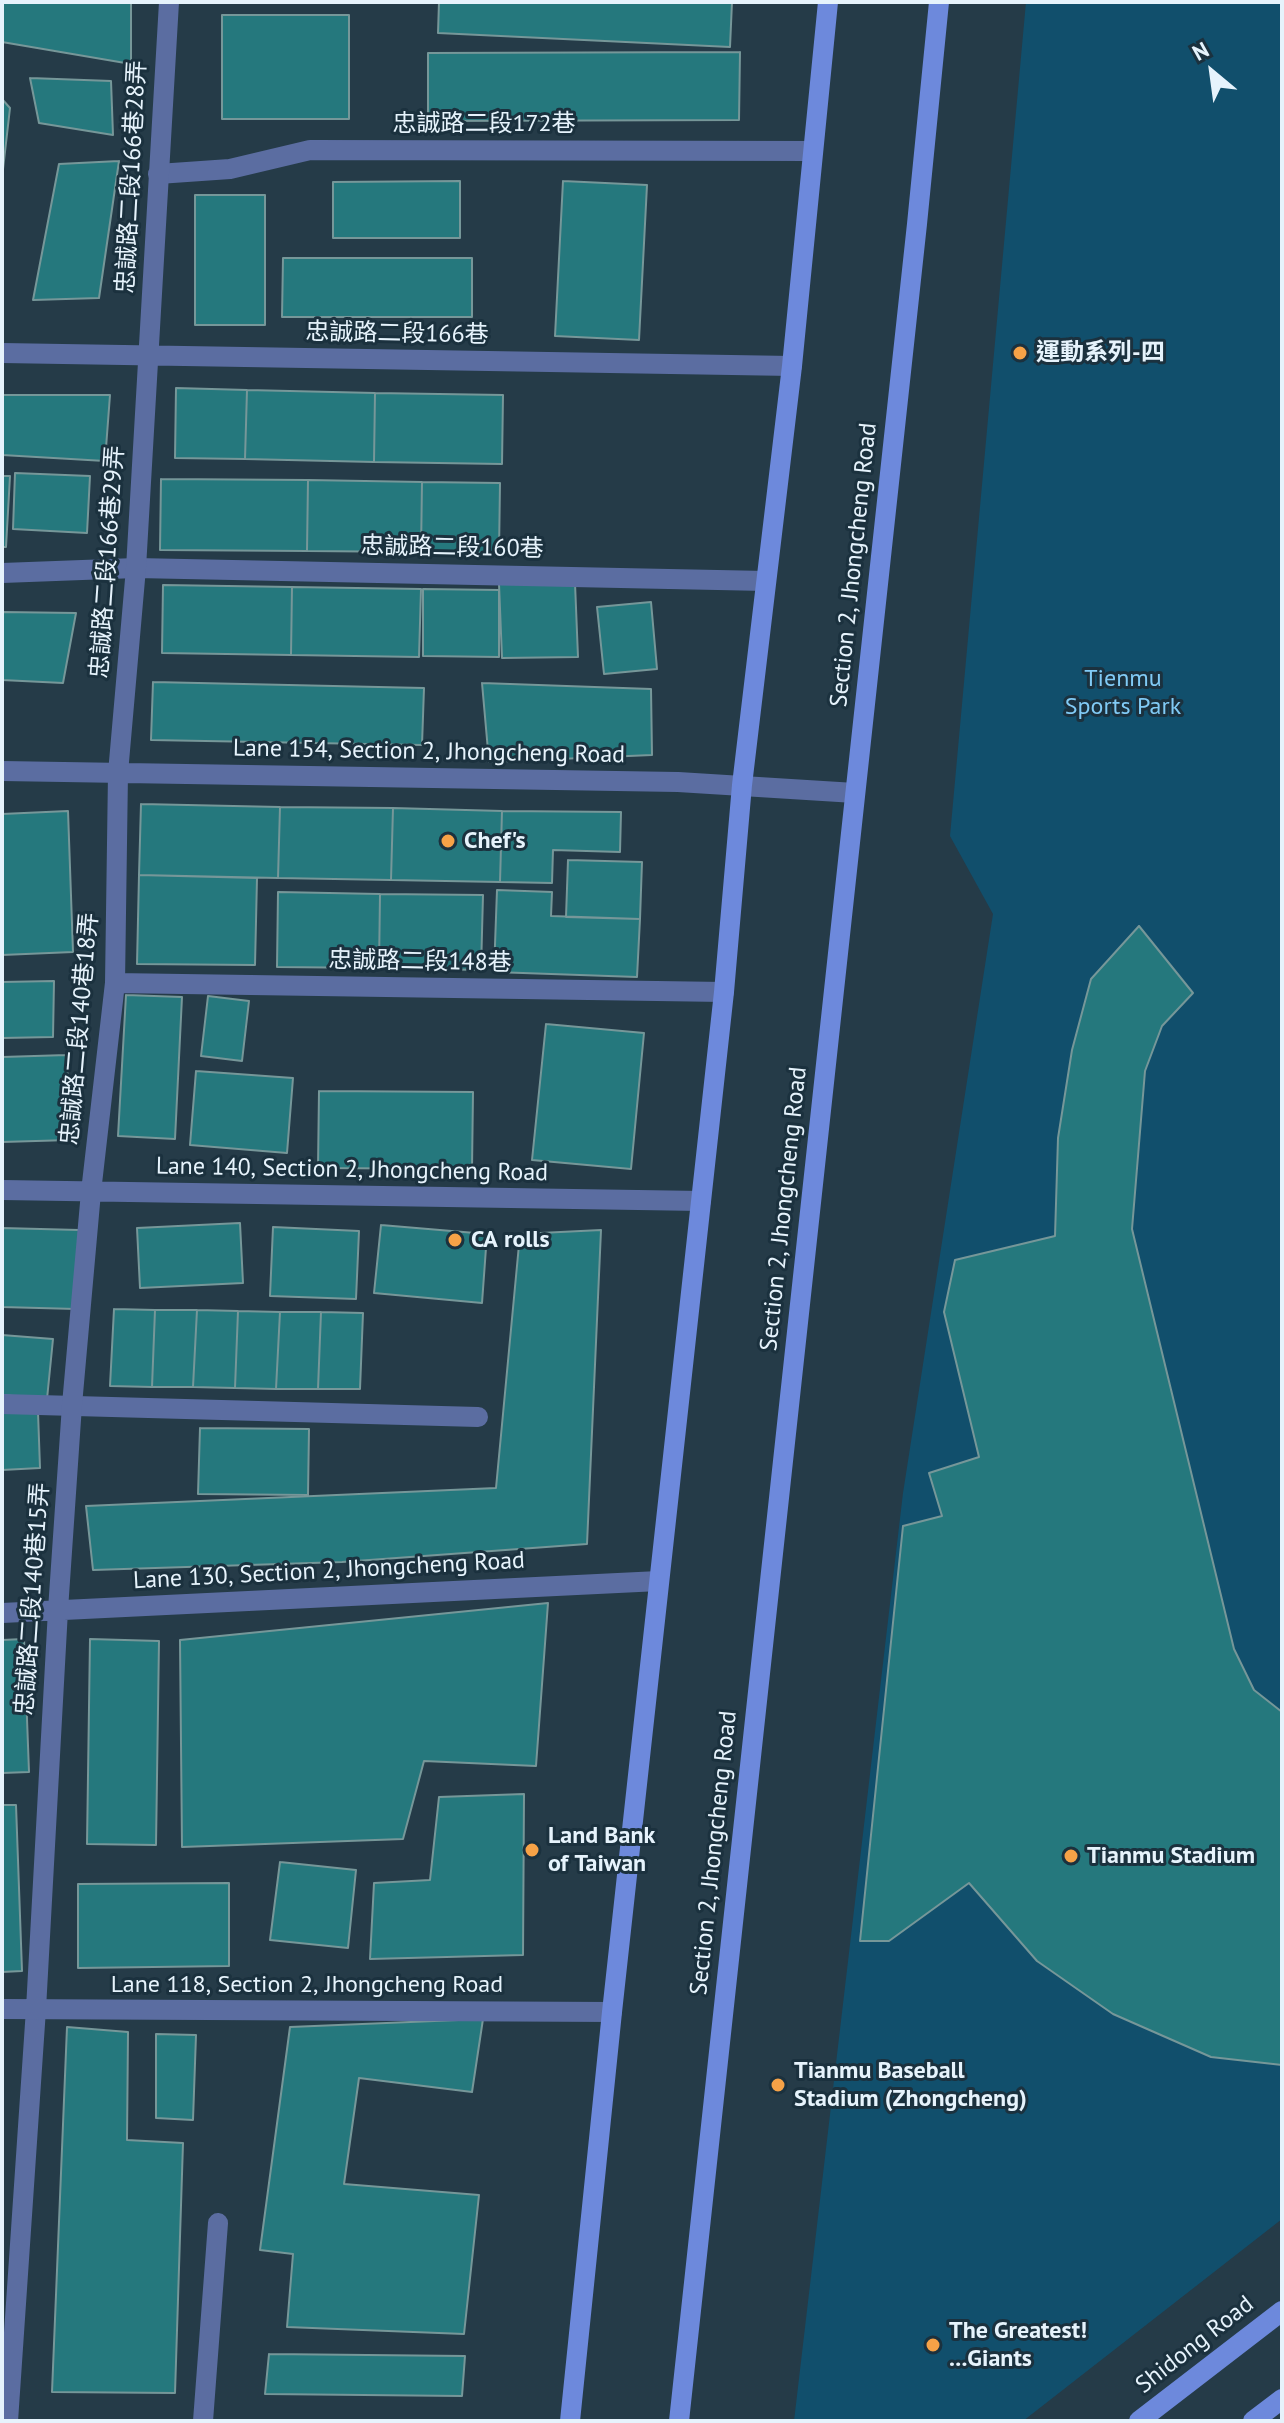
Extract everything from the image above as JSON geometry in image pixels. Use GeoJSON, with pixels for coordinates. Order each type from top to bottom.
{"type":"FeatureCollection","features":[{"type":"Feature","properties":{"kind":"street","name":"忠誠路二段166巷28弄"},"geometry":{"type":"LineString","coordinates":[[148,355],[169,2]]}},
{"type":"Feature","properties":{"kind":"street"},"geometry":{"type":"LineString","coordinates":[[570,2421],[724,992],[742,785],[792,366],[828,2]]}},
{"type":"Feature","properties":{"kind":"street","name":"Section 2, Jhongcheng Road"},"geometry":{"type":"LineString","coordinates":[[679,2421],[939,2]]}},
{"type":"Feature","properties":{"kind":"street","name":"忠誠路二段172巷"},"geometry":{"type":"LineString","coordinates":[[158,174],[230,169],[310,150],[813,151]]}},
{"type":"Feature","properties":{"kind":"street","name":"忠誠路二段166巷"},"geometry":{"type":"LineString","coordinates":[[2,353],[792,366]]}},
{"type":"Feature","properties":{"kind":"street","name":"忠誠路二段166巷29弄"},"geometry":{"type":"LineString","coordinates":[[118,773],[136,568],[148,355]]}},
{"type":"Feature","properties":{"kind":"street","name":"忠誠路二段160巷"},"geometry":{"type":"LineString","coordinates":[[2,573],[136,568],[766,581]]}},
{"type":"Feature","properties":{"kind":"street","name":"Lane 154, Section 2, Jhongcheng Road"},"geometry":{"type":"LineString","coordinates":[[2,771],[678,782],[855,793]]}},
{"type":"Feature","properties":{"kind":"street","name":"忠誠路二段140巷18弄"},"geometry":{"type":"LineString","coordinates":[[91,1192],[115,983],[118,773]]}},
{"type":"Feature","properties":{"kind":"street","name":"忠誠路二段148巷"},"geometry":{"type":"LineString","coordinates":[[115,983],[724,992]]}},
{"type":"Feature","properties":{"kind":"street","name":"Lane 140, Section 2, Jhongcheng Road"},"geometry":{"type":"LineString","coordinates":[[2,1190],[701,1201]]}},
{"type":"Feature","properties":{"kind":"street","name":"忠誠路二段140巷15弄"},"geometry":{"type":"LineString","coordinates":[[8,2421],[36,2009],[58,1610],[91,1192]]}},
{"type":"Feature","properties":{"kind":"street"},"geometry":{"type":"LineString","coordinates":[[2,1404],[478,1417]]}},
{"type":"Feature","properties":{"kind":"street","name":"Lane 130, Section 2, Jhongcheng Road"},"geometry":{"type":"LineString","coordinates":[[2,1613],[659,1581]]}},
{"type":"Feature","properties":{"kind":"street","name":"Lane 118, Section 2, Jhongcheng Road"},"geometry":{"type":"LineString","coordinates":[[2,2009],[612,2012]]}},
{"type":"Feature","properties":{"kind":"street"},"geometry":{"type":"LineString","coordinates":[[203,2421],[218,2223]]}},
{"type":"Feature","properties":{"kind":"street","name":"Shidong Road"},"geometry":{"type":"LineString","coordinates":[[1139,2421],[1282,2311]]}},
{"type":"Feature","properties":{"kind":"street"},"geometry":{"type":"LineString","coordinates":[[1253,2421],[1282,2399]]}},
{"type":"Feature","properties":{"kind":"green space","name":"Tianmu Stadium"},"geometry":{"type":"Polygon","coordinates":[[[1026,2],[1282,2],[1282,2219],[1023,2421],[794,2421],[903,1493],[993,914],[950,836],[1026,2]]]}},
{"type":"Feature","properties":{"kind":"building"},"geometry":{"type":"Polygon","coordinates":[[[2,2],[131,2],[131,64],[2,42],[2,2]]]}},
{"type":"Feature","properties":{"kind":"building"},"geometry":{"type":"Polygon","coordinates":[[[439,2],[732,2],[730,47],[438,33],[439,2]]]}},
{"type":"Feature","properties":{"kind":"building"},"geometry":{"type":"Polygon","coordinates":[[[222,15],[349,15],[349,119],[222,119],[222,15]]]}},
{"type":"Feature","properties":{"kind":"building"},"geometry":{"type":"Polygon","coordinates":[[[740,52],[739,120],[428,121],[428,53],[740,52]]]}},
{"type":"Feature","properties":{"kind":"building"},"geometry":{"type":"Polygon","coordinates":[[[30,78],[111,81],[113,135],[39,123],[30,78]]]}},
{"type":"Feature","properties":{"kind":"building"},"geometry":{"type":"Polygon","coordinates":[[[2,99],[10,108],[2,178],[2,99]]]}},
{"type":"Feature","properties":{"kind":"building"},"geometry":{"type":"Polygon","coordinates":[[[119,161],[99,298],[33,300],[59,164],[119,161]]]}},
{"type":"Feature","properties":{"kind":"building"},"geometry":{"type":"Polygon","coordinates":[[[460,181],[460,238],[333,238],[333,182],[460,181]]]}},
{"type":"Feature","properties":{"kind":"building"},"geometry":{"type":"Polygon","coordinates":[[[563,181],[647,185],[639,340],[555,336],[563,181]]]}},
{"type":"Feature","properties":{"kind":"building"},"geometry":{"type":"Polygon","coordinates":[[[195,195],[265,195],[265,325],[195,325],[195,195]]]}},
{"type":"Feature","properties":{"kind":"building"},"geometry":{"type":"Polygon","coordinates":[[[283,258],[472,258],[472,317],[282,317],[283,258]]]}},
{"type":"Feature","properties":{"kind":"building"},"geometry":{"type":"Polygon","coordinates":[[[176,388],[247,390],[245,459],[175,458],[176,388]]]}},
{"type":"Feature","properties":{"kind":"building"},"geometry":{"type":"Polygon","coordinates":[[[247,390],[375,393],[374,462],[245,459],[247,390]]]}},
{"type":"Feature","properties":{"kind":"building"},"geometry":{"type":"Polygon","coordinates":[[[375,393],[503,395],[502,464],[374,462],[375,393]]]}},
{"type":"Feature","properties":{"kind":"building"},"geometry":{"type":"Polygon","coordinates":[[[2,395],[110,395],[105,461],[2,455],[2,395]]]}},
{"type":"Feature","properties":{"kind":"building"},"geometry":{"type":"Polygon","coordinates":[[[15,473],[90,476],[87,533],[13,529],[15,473]]]}},
{"type":"Feature","properties":{"kind":"building"},"geometry":{"type":"Polygon","coordinates":[[[2,476],[10,476],[6,547],[2,547],[2,476]]]}},
{"type":"Feature","properties":{"kind":"building"},"geometry":{"type":"Polygon","coordinates":[[[161,479],[308,480],[307,551],[160,550],[161,479]]]}},
{"type":"Feature","properties":{"kind":"building"},"geometry":{"type":"Polygon","coordinates":[[[308,480],[422,482],[421,552],[307,551],[308,480]]]}},
{"type":"Feature","properties":{"kind":"building"},"geometry":{"type":"Polygon","coordinates":[[[422,482],[500,483],[499,553],[421,552],[422,482]]]}},
{"type":"Feature","properties":{"kind":"building"},"geometry":{"type":"Polygon","coordinates":[[[575,583],[578,657],[502,658],[499,584],[575,583]]]}},
{"type":"Feature","properties":{"kind":"building"},"geometry":{"type":"Polygon","coordinates":[[[163,585],[292,587],[291,655],[162,653],[163,585]]]}},
{"type":"Feature","properties":{"kind":"building"},"geometry":{"type":"Polygon","coordinates":[[[292,587],[421,589],[419,657],[291,655],[292,587]]]}},
{"type":"Feature","properties":{"kind":"building"},"geometry":{"type":"Polygon","coordinates":[[[423,589],[499,590],[499,657],[423,656],[423,589]]]}},
{"type":"Feature","properties":{"kind":"building"},"geometry":{"type":"Polygon","coordinates":[[[651,602],[657,669],[604,674],[597,607],[651,602]]]}},
{"type":"Feature","properties":{"kind":"building"},"geometry":{"type":"Polygon","coordinates":[[[2,612],[76,613],[63,683],[2,680],[2,612]]]}},
{"type":"Feature","properties":{"kind":"building"},"geometry":{"type":"Polygon","coordinates":[[[153,682],[424,688],[422,745],[151,740],[153,682]]]}},
{"type":"Feature","properties":{"kind":"building"},"geometry":{"type":"Polygon","coordinates":[[[482,683],[651,689],[652,755],[489,762],[482,683]]]}},
{"type":"Feature","properties":{"kind":"building"},"geometry":{"type":"Polygon","coordinates":[[[141,804],[280,807],[278,878],[139,875],[141,804]]]}},
{"type":"Feature","properties":{"kind":"building"},"geometry":{"type":"Polygon","coordinates":[[[280,807],[393,808],[391,880],[278,878],[280,807]]]}},
{"type":"Feature","properties":{"kind":"building"},"geometry":{"type":"Polygon","coordinates":[[[393,808],[502,811],[500,882],[391,880],[393,808]]]}},
{"type":"Feature","properties":{"kind":"building"},"geometry":{"type":"Polygon","coordinates":[[[68,811],[73,952],[2,955],[2,814],[68,811]]]}},
{"type":"Feature","properties":{"kind":"building"},"geometry":{"type":"Polygon","coordinates":[[[502,811],[621,812],[620,852],[553,850],[552,883],[500,882],[502,811]]]}},
{"type":"Feature","properties":{"kind":"building"},"geometry":{"type":"Polygon","coordinates":[[[568,860],[642,862],[640,919],[566,917],[568,860]]]}},
{"type":"Feature","properties":{"kind":"building"},"geometry":{"type":"Polygon","coordinates":[[[139,875],[257,878],[255,965],[137,964],[139,875]]]}},
{"type":"Feature","properties":{"kind":"building"},"geometry":{"type":"Polygon","coordinates":[[[497,890],[552,892],[551,916],[640,919],[637,977],[494,972],[497,890]]]}},
{"type":"Feature","properties":{"kind":"building"},"geometry":{"type":"Polygon","coordinates":[[[278,892],[380,894],[379,968],[277,967],[278,892]]]}},
{"type":"Feature","properties":{"kind":"building"},"geometry":{"type":"Polygon","coordinates":[[[380,894],[483,895],[481,970],[379,968],[380,894]]]}},
{"type":"Feature","properties":{"kind":"building"},"geometry":{"type":"Polygon","coordinates":[[[1139,926],[1193,993],[1162,1026],[1145,1071],[1132,1229],[1234,1649],[1254,1690],[1282,1712],[1282,2065],[1211,2057],[1113,2014],[1037,1961],[969,1883],[889,1941],[860,1941],[903,1526],[942,1516],[929,1473],[979,1457],[944,1312],[955,1260],[1055,1236],[1058,1138],[1072,1050],[1091,979],[1139,926]]]}},
{"type":"Feature","properties":{"kind":"building"},"geometry":{"type":"Polygon","coordinates":[[[54,981],[53,1037],[2,1038],[2,982],[54,981]]]}},
{"type":"Feature","properties":{"kind":"building"},"geometry":{"type":"Polygon","coordinates":[[[126,995],[182,997],[175,1139],[118,1136],[126,995]]]}},
{"type":"Feature","properties":{"kind":"building"},"geometry":{"type":"Polygon","coordinates":[[[208,996],[249,1001],[242,1061],[201,1056],[208,996]]]}},
{"type":"Feature","properties":{"kind":"building"},"geometry":{"type":"Polygon","coordinates":[[[546,1024],[644,1033],[631,1169],[532,1160],[546,1024]]]}},
{"type":"Feature","properties":{"kind":"building"},"geometry":{"type":"Polygon","coordinates":[[[67,1055],[70,1140],[2,1142],[2,1057],[67,1055]]]}},
{"type":"Feature","properties":{"kind":"building"},"geometry":{"type":"Polygon","coordinates":[[[196,1071],[293,1078],[287,1153],[190,1145],[196,1071]]]}},
{"type":"Feature","properties":{"kind":"building"},"geometry":{"type":"Polygon","coordinates":[[[319,1091],[473,1092],[472,1169],[318,1168],[319,1091]]]}},
{"type":"Feature","properties":{"kind":"building"},"geometry":{"type":"Polygon","coordinates":[[[240,1223],[243,1283],[140,1288],[137,1228],[240,1223]]]}},
{"type":"Feature","properties":{"kind":"building"},"geometry":{"type":"Polygon","coordinates":[[[381,1225],[487,1234],[482,1303],[374,1293],[381,1225]]]}},
{"type":"Feature","properties":{"kind":"building"},"geometry":{"type":"Polygon","coordinates":[[[273,1227],[359,1231],[356,1299],[270,1296],[273,1227]]]}},
{"type":"Feature","properties":{"kind":"building"},"geometry":{"type":"Polygon","coordinates":[[[2,1228],[79,1230],[76,1309],[2,1307],[2,1228]]]}},
{"type":"Feature","properties":{"kind":"building"},"geometry":{"type":"Polygon","coordinates":[[[601,1230],[587,1544],[342,1562],[93,1570],[86,1506],[496,1488],[520,1234],[601,1230]]]}},
{"type":"Feature","properties":{"kind":"building"},"geometry":{"type":"Polygon","coordinates":[[[114,1309],[155,1310],[152,1387],[110,1386],[114,1309]]]}},
{"type":"Feature","properties":{"kind":"building"},"geometry":{"type":"Polygon","coordinates":[[[155,1310],[197,1310],[193,1387],[152,1387],[155,1310]]]}},
{"type":"Feature","properties":{"kind":"building"},"geometry":{"type":"Polygon","coordinates":[[[197,1310],[238,1311],[235,1388],[193,1387],[197,1310]]]}},
{"type":"Feature","properties":{"kind":"building"},"geometry":{"type":"Polygon","coordinates":[[[238,1311],[280,1312],[276,1389],[235,1388],[238,1311]]]}},
{"type":"Feature","properties":{"kind":"building"},"geometry":{"type":"Polygon","coordinates":[[[280,1312],[321,1312],[318,1389],[276,1389],[280,1312]]]}},
{"type":"Feature","properties":{"kind":"building"},"geometry":{"type":"Polygon","coordinates":[[[321,1312],[363,1313],[360,1389],[318,1389],[321,1312]]]}},
{"type":"Feature","properties":{"kind":"building"},"geometry":{"type":"Polygon","coordinates":[[[2,1335],[53,1339],[47,1399],[2,1395],[2,1335]]]}},
{"type":"Feature","properties":{"kind":"building"},"geometry":{"type":"Polygon","coordinates":[[[38,1412],[40,1468],[2,1470],[2,1413],[38,1412]]]}},
{"type":"Feature","properties":{"kind":"building"},"geometry":{"type":"Polygon","coordinates":[[[200,1428],[309,1429],[308,1495],[198,1494],[200,1428]]]}},
{"type":"Feature","properties":{"kind":"building"},"geometry":{"type":"Polygon","coordinates":[[[548,1603],[536,1766],[424,1761],[403,1839],[182,1847],[180,1640],[548,1603]]]}},
{"type":"Feature","properties":{"kind":"building"},"geometry":{"type":"Polygon","coordinates":[[[24,1639],[29,1772],[2,1773],[2,1640],[24,1639]]]}},
{"type":"Feature","properties":{"kind":"building"},"geometry":{"type":"Polygon","coordinates":[[[90,1639],[159,1641],[156,1845],[87,1844],[90,1639]]]}},
{"type":"Feature","properties":{"kind":"building"},"geometry":{"type":"Polygon","coordinates":[[[524,1794],[523,1955],[370,1959],[374,1883],[430,1880],[439,1797],[524,1794]]]}},
{"type":"Feature","properties":{"kind":"building"},"geometry":{"type":"Polygon","coordinates":[[[2,1805],[16,1805],[22,1971],[2,1972],[2,1805]]]}},
{"type":"Feature","properties":{"kind":"building"},"geometry":{"type":"Polygon","coordinates":[[[280,1862],[356,1870],[348,1948],[270,1940],[280,1862]]]}},
{"type":"Feature","properties":{"kind":"building"},"geometry":{"type":"Polygon","coordinates":[[[229,1883],[229,1966],[78,1968],[78,1884],[229,1883]]]}},
{"type":"Feature","properties":{"kind":"building"},"geometry":{"type":"Polygon","coordinates":[[[483,2019],[472,2092],[359,2078],[344,2184],[479,2195],[464,2334],[287,2327],[293,2254],[260,2250],[290,2027],[483,2019]]]}},
{"type":"Feature","properties":{"kind":"building"},"geometry":{"type":"Polygon","coordinates":[[[67,2027],[128,2032],[127,2140],[183,2143],[175,2393],[52,2392],[67,2027]]]}},
{"type":"Feature","properties":{"kind":"building"},"geometry":{"type":"Polygon","coordinates":[[[156,2034],[196,2035],[193,2120],[156,2118],[156,2034]]]}},
{"type":"Feature","properties":{"kind":"building"},"geometry":{"type":"Polygon","coordinates":[[[269,2354],[465,2356],[462,2396],[265,2394],[269,2354]]]}},
{"type":"Feature","properties":{"kind":"place","name":"運動系列-四"},"geometry":{"type":"Point","coordinates":[1020,353]}},
{"type":"Feature","properties":{"kind":"place","name":"Chef's"},"geometry":{"type":"Point","coordinates":[448,841]}},
{"type":"Feature","properties":{"kind":"place","name":"CA rolls"},"geometry":{"type":"Point","coordinates":[455,1240]}},
{"type":"Feature","properties":{"kind":"place","name":"Land Bank of Taiwan"},"geometry":{"type":"Point","coordinates":[532,1850]}},
{"type":"Feature","properties":{"kind":"place","name":"Tianmu Stadium"},"geometry":{"type":"Point","coordinates":[1071,1856]}},
{"type":"Feature","properties":{"kind":"place","name":"Tianmu Baseball Stadium (Zhongcheng)"},"geometry":{"type":"Point","coordinates":[778,2085]}},
{"type":"Feature","properties":{"kind":"place","name":"The Greatest! ...Giants"},"geometry":{"type":"Point","coordinates":[933,2345]}},
{"type":"Feature","properties":{"kind":"park label","name":"Tienmu Sports Park"},"geometry":{"type":"Point","coordinates":[1123,693]}}]}
